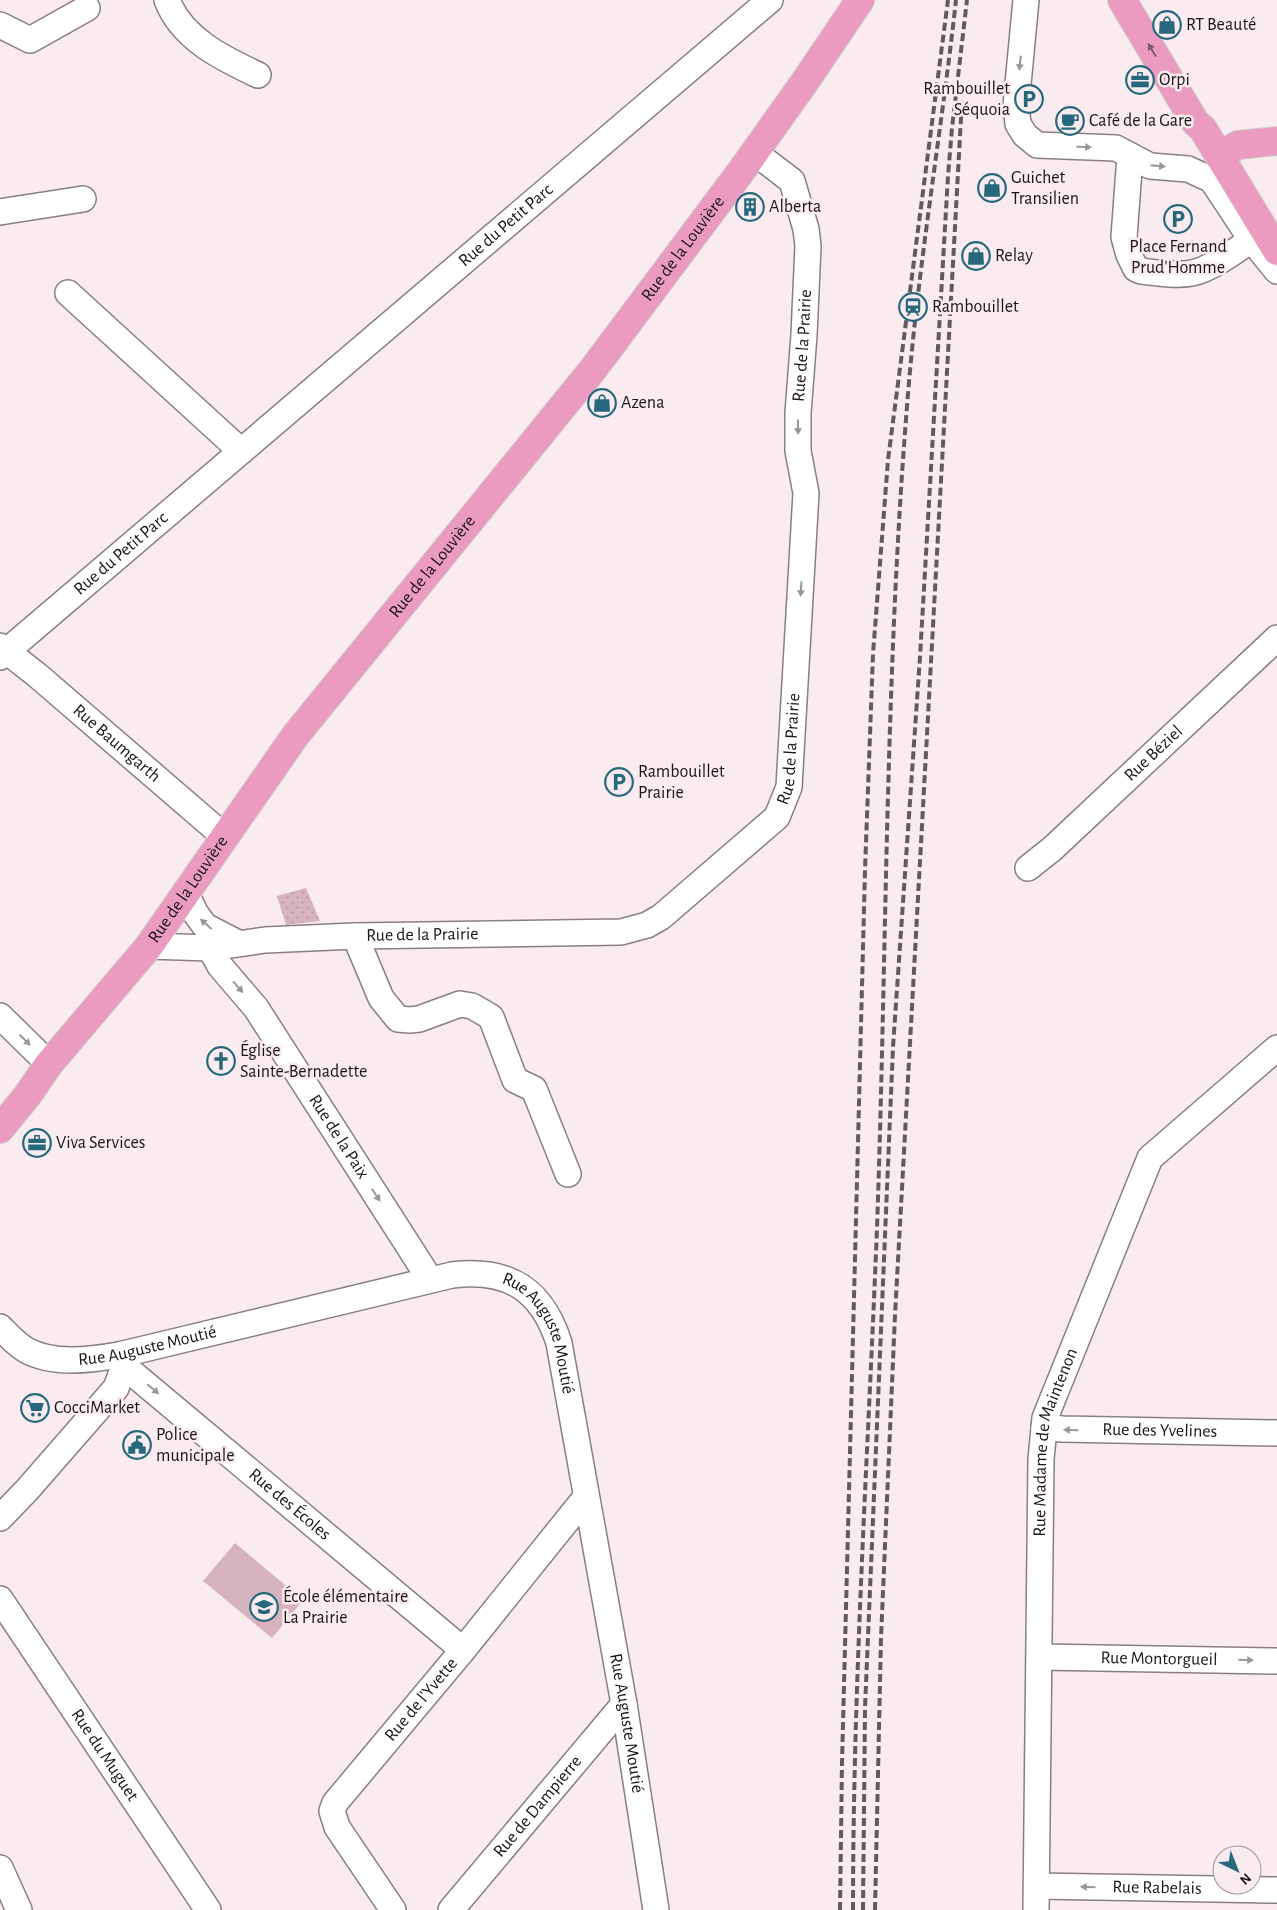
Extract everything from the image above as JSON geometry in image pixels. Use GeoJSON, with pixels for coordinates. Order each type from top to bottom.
{"type":"FeatureCollection","features":[{"type":"Feature","properties":{"kind":"main road","name":"Rue de la Louvière"},"geometry":{"type":"LineString","coordinates":[[0,1130],[49,1064],[149,946],[295,736],[594,368],[682,252],[804,83],[860,0]]}},
{"type":"Feature","properties":{"kind":"main road"},"geometry":{"type":"LineString","coordinates":[[1122,0],[1195,122],[1203,129],[1220,169],[1267,250]]}},
{"type":"Feature","properties":{"kind":"main road"},"geometry":{"type":"LineString","coordinates":[[1220,169],[1238,145],[1277,141]]}},
{"type":"Feature","properties":{"kind":"street"},"geometry":{"type":"LineString","coordinates":[[167,0],[172,14],[196,39],[221,58],[258,75]]}},
{"type":"Feature","properties":{"kind":"street","name":"Rue du Petit Parc"},"geometry":{"type":"LineString","coordinates":[[2,652],[242,452],[770,0]]}},
{"type":"Feature","properties":{"kind":"street"},"geometry":{"type":"LineString","coordinates":[[1026,0],[1016,105],[1018,124],[1024,134],[1037,145],[1116,148],[1150,166],[1220,169],[1217,185],[1233,213],[1267,250],[1214,263],[1194,273],[1141,272],[1136,269],[1129,256],[1124,237],[1130,156]]}},
{"type":"Feature","properties":{"kind":"street"},"geometry":{"type":"LineString","coordinates":[[0,26],[30,40],[87,8]]}},
{"type":"Feature","properties":{"kind":"street"},"geometry":{"type":"LineString","coordinates":[[1188,169],[1194,159],[1197,148],[1195,122]]}},
{"type":"Feature","properties":{"kind":"street","name":"Rue de la Prairie"},"geometry":{"type":"LineString","coordinates":[[149,946],[210,948],[238,943],[355,936],[621,932],[647,925],[673,908],[777,817],[789,787],[806,493],[798,451],[798,413],[808,246],[806,229],[792,181],[754,152]]}},
{"type":"Feature","properties":{"kind":"street"},"geometry":{"type":"LineString","coordinates":[[0,212],[83,199]]}},
{"type":"Feature","properties":{"kind":"street"},"geometry":{"type":"LineString","coordinates":[[1214,263],[1233,213]]}},
{"type":"Feature","properties":{"kind":"street"},"geometry":{"type":"LineString","coordinates":[[68,293],[242,452]]}},
{"type":"Feature","properties":{"kind":"street","name":"Rue Béziel"},"geometry":{"type":"LineString","coordinates":[[1028,868],[1052,848],[1277,638]]}},
{"type":"Feature","properties":{"kind":"street","name":"Rue Baumgarth"},"geometry":{"type":"LineString","coordinates":[[2,652],[44,681],[225,837]]}},
{"type":"Feature","properties":{"kind":"street"},"geometry":{"type":"LineString","coordinates":[[186,894],[196,914],[205,926],[238,943]]}},
{"type":"Feature","properties":{"kind":"street"},"geometry":{"type":"LineString","coordinates":[[355,936],[381,998],[398,1019],[419,1019],[460,1004],[472,1006],[491,1017],[515,1080],[534,1089],[568,1174]]}},
{"type":"Feature","properties":{"kind":"street","name":"Rue de la Paix"},"geometry":{"type":"LineString","coordinates":[[210,948],[220,966],[256,1008],[424,1270],[426,1281]]}},
{"type":"Feature","properties":{"kind":"street"},"geometry":{"type":"LineString","coordinates":[[0,1016],[49,1064]]}},
{"type":"Feature","properties":{"kind":"street","name":"Rue Madame de Maintenon"},"geometry":{"type":"LineString","coordinates":[[1037,1898],[1041,1459],[1044,1427],[1050,1404],[1150,1158],[1277,1048]]}},
{"type":"Feature","properties":{"kind":"street","name":"Rue Auguste Moutié"},"geometry":{"type":"LineString","coordinates":[[0,1327],[25,1350],[43,1356],[79,1360],[122,1360],[426,1281],[468,1273],[494,1276],[511,1282],[526,1290],[538,1300],[548,1313],[560,1343],[624,1704],[656,1910]]}},
{"type":"Feature","properties":{"kind":"street"},"geometry":{"type":"LineString","coordinates":[[0,1518],[28,1490],[116,1388],[122,1360]]}},
{"type":"Feature","properties":{"kind":"street","name":"Rue des Écoles"},"geometry":{"type":"LineString","coordinates":[[122,1360],[463,1650]]}},
{"type":"Feature","properties":{"kind":"street","name":"Rue des Yvelines"},"geometry":{"type":"LineString","coordinates":[[1044,1427],[1062,1429],[1277,1433]]}},
{"type":"Feature","properties":{"kind":"street","name":"Rue de l'Yvette"},"geometry":{"type":"LineString","coordinates":[[393,1910],[337,1827],[332,1811],[334,1803],[463,1650],[586,1496]]}},
{"type":"Feature","properties":{"kind":"street","name":"Rue du Muguet"},"geometry":{"type":"LineString","coordinates":[[0,1599],[208,1910]]}},
{"type":"Feature","properties":{"kind":"street","name":"Rue Montorgueil"},"geometry":{"type":"LineString","coordinates":[[1040,1657],[1277,1661]]}},
{"type":"Feature","properties":{"kind":"street","name":"Rue de Dampierre"},"geometry":{"type":"LineString","coordinates":[[451,1910],[624,1704]]}},
{"type":"Feature","properties":{"kind":"street"},"geometry":{"type":"LineString","coordinates":[[0,1868],[19,1910]]}},
{"type":"Feature","properties":{"kind":"street","name":"Rue Rabelais"},"geometry":{"type":"LineString","coordinates":[[1037,1898],[1277,1890]]}},
{"type":"Feature","properties":{"kind":"shaded area"},"geometry":{"type":"Polygon","coordinates":[[[306,888],[320,921],[286,925],[277,896],[306,888]]]}},
{"type":"Feature","properties":{"kind":"shaded area"},"geometry":{"type":"Polygon","coordinates":[[[235,1543],[303,1600],[272,1638],[203,1581],[235,1543]]]}},
{"type":"Feature","properties":{"kind":"railway"},"geometry":{"type":"LineString","coordinates":[[840,1910],[842,1763],[865,870],[873,654],[888,460],[948,0]]}},
{"type":"Feature","properties":{"kind":"railway"},"geometry":{"type":"LineString","coordinates":[[853,1910],[855,1739],[877,1228],[895,593],[909,382],[925,238],[956,0]]}},
{"type":"Feature","properties":{"kind":"railway"},"geometry":{"type":"LineString","coordinates":[[863,1910],[865,1708],[893,1047],[920,657],[948,176],[967,0]]}},
{"type":"Feature","properties":{"kind":"railway"},"geometry":{"type":"LineString","coordinates":[[875,1910],[881,1638],[895,1315],[962,100]]}},
{"type":"Feature","properties":{"kind":"place","name":"RT Beauté"},"geometry":{"type":"Point","coordinates":[1167,25]}},
{"type":"Feature","properties":{"kind":"place","name":"Orpi"},"geometry":{"type":"Point","coordinates":[1140,80]}},
{"type":"Feature","properties":{"kind":"place","name":"Rambouillet Séquoia"},"geometry":{"type":"Point","coordinates":[1029,99]}},
{"type":"Feature","properties":{"kind":"place","name":"Café de la Gare"},"geometry":{"type":"Point","coordinates":[1070,121]}},
{"type":"Feature","properties":{"kind":"place","name":"Guichet Transilien"},"geometry":{"type":"Point","coordinates":[992,188]}},
{"type":"Feature","properties":{"kind":"place","name":"Alberta"},"geometry":{"type":"Point","coordinates":[750,207]}},
{"type":"Feature","properties":{"kind":"place","name":"Place Fernand Prud'Homme"},"geometry":{"type":"Point","coordinates":[1178,219]}},
{"type":"Feature","properties":{"kind":"place","name":"Relay"},"geometry":{"type":"Point","coordinates":[976,256]}},
{"type":"Feature","properties":{"kind":"place","name":"Rambouillet"},"geometry":{"type":"Point","coordinates":[913,307]}},
{"type":"Feature","properties":{"kind":"place","name":"Azena"},"geometry":{"type":"Point","coordinates":[602,403]}},
{"type":"Feature","properties":{"kind":"place","name":"Rambouillet Prairie"},"geometry":{"type":"Point","coordinates":[619,782]}},
{"type":"Feature","properties":{"kind":"place","name":"Église Sainte-Bernadette"},"geometry":{"type":"Point","coordinates":[221,1061]}},
{"type":"Feature","properties":{"kind":"place","name":"Viva Services"},"geometry":{"type":"Point","coordinates":[37,1143]}},
{"type":"Feature","properties":{"kind":"place","name":"CocciMarket"},"geometry":{"type":"Point","coordinates":[35,1408]}},
{"type":"Feature","properties":{"kind":"place","name":"Police municipale"},"geometry":{"type":"Point","coordinates":[137,1445]}},
{"type":"Feature","properties":{"kind":"place","name":"École élémentaire La Prairie"},"geometry":{"type":"Point","coordinates":[264,1607]}}]}
